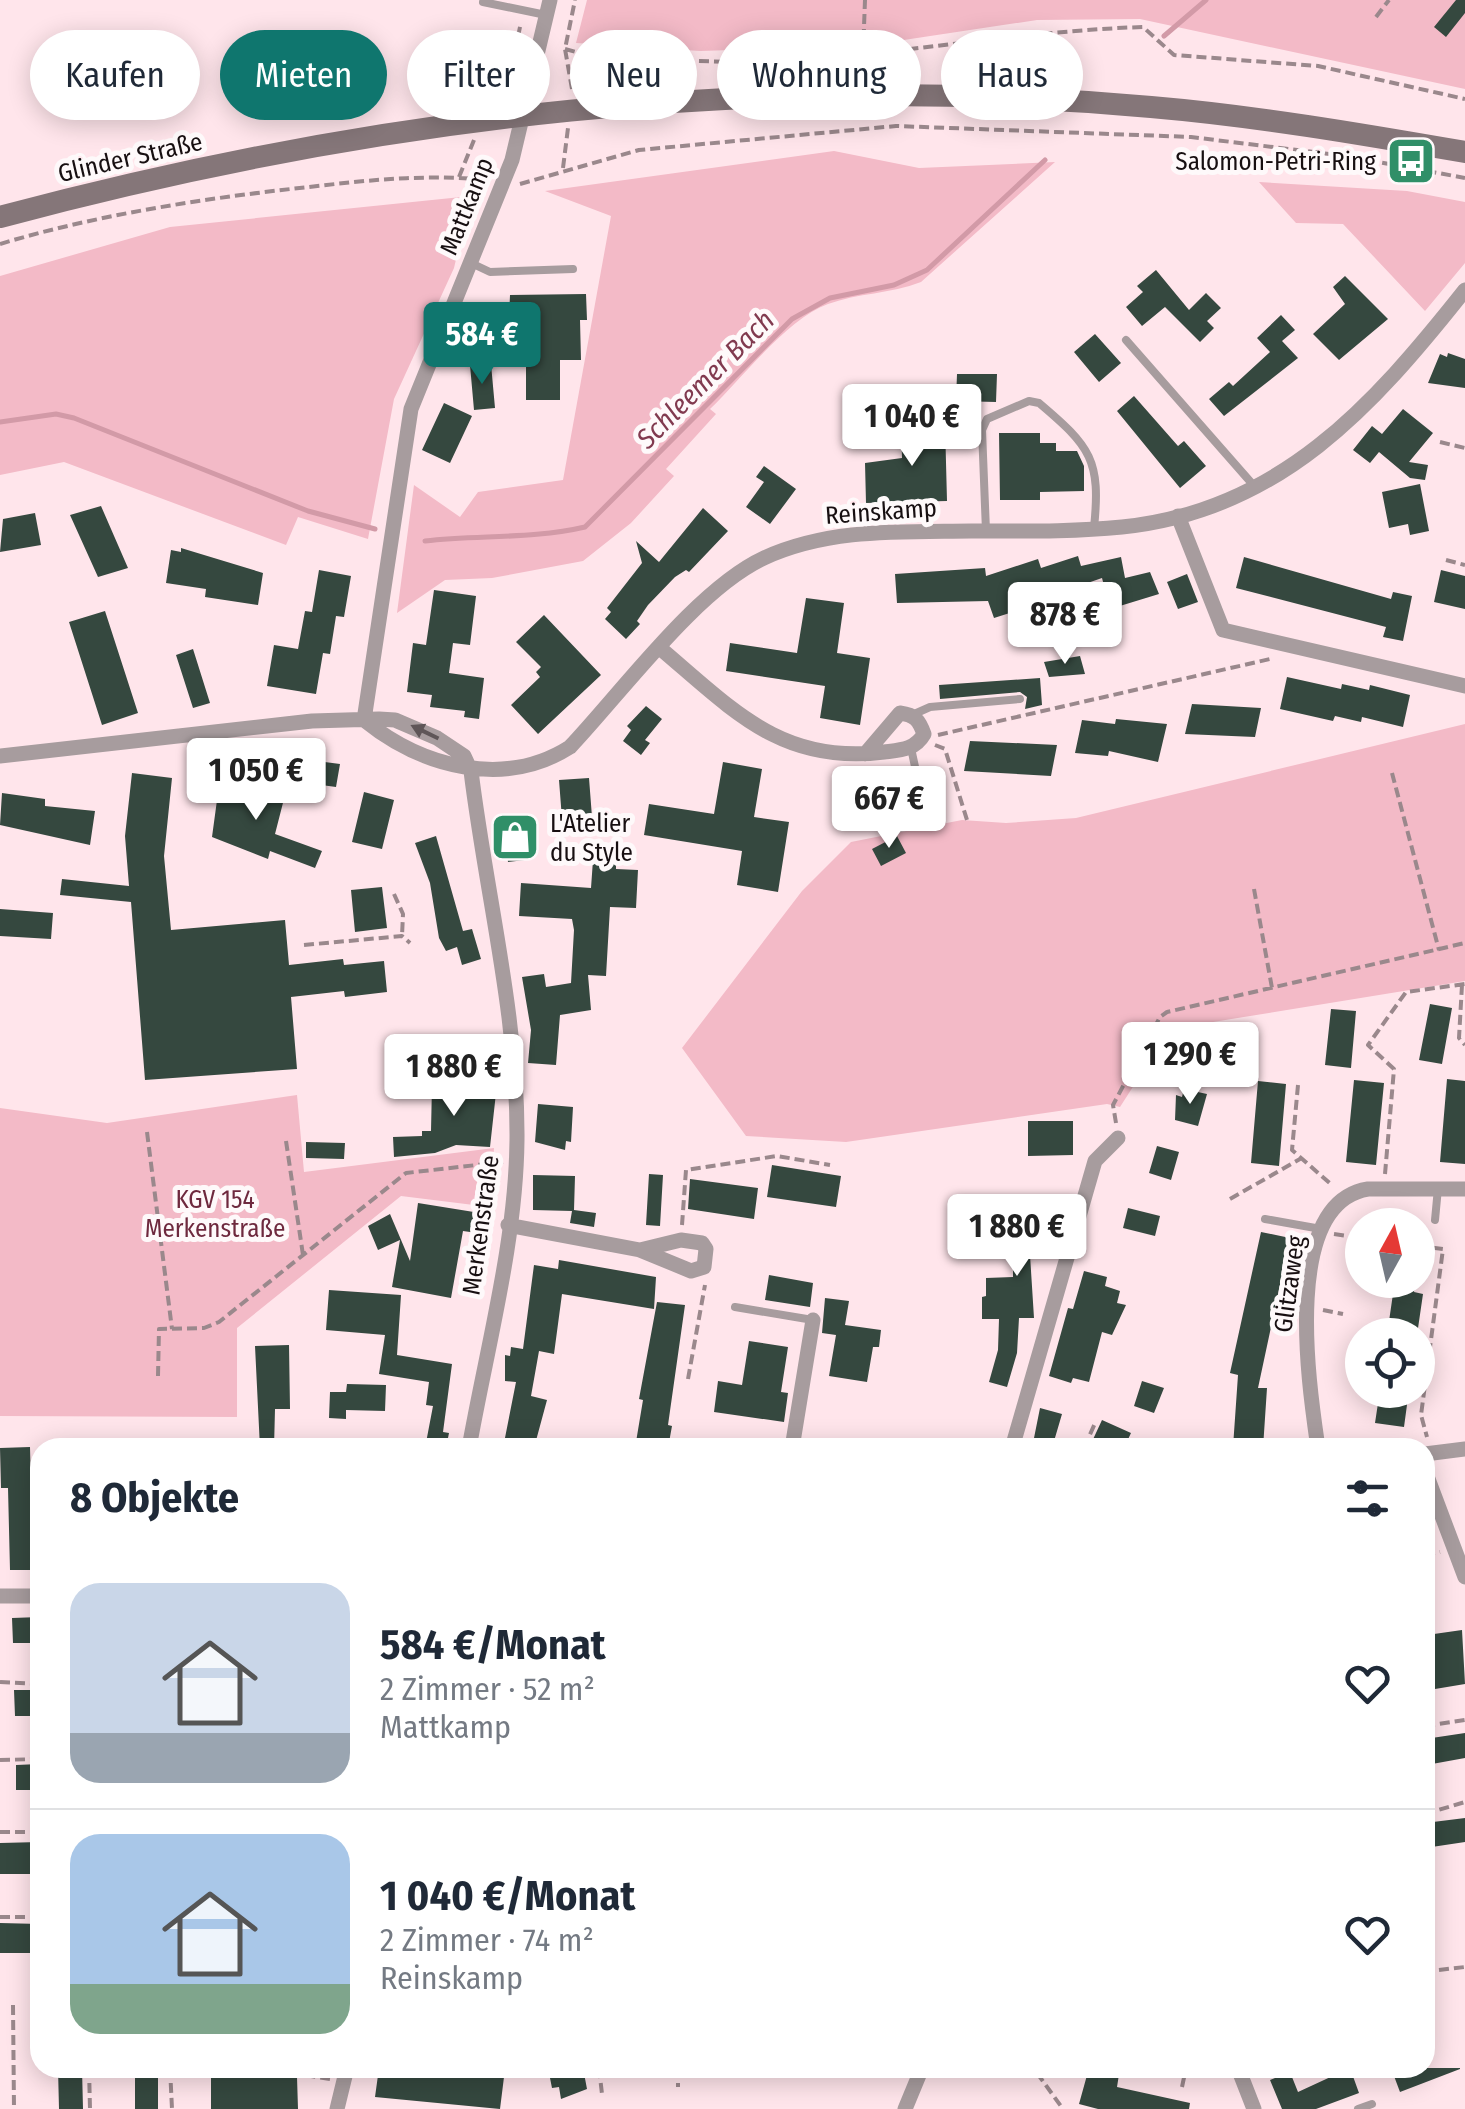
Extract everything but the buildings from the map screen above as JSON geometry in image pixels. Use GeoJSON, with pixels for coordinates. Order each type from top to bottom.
{"type":"FeatureCollection","features":[{"type":"Feature","properties":{"kind":"main road","name":"Glinder Straße"},"geometry":{"type":"LineString","coordinates":[[550,111],[770,97],[1043,100],[1189,110],[1465,152]]}},
{"type":"Feature","properties":{"kind":"main road","name":"Glinder Straße"},"geometry":{"type":"LineString","coordinates":[[0,217],[216,164],[469,120]]}},
{"type":"Feature","properties":{"kind":"street","name":"Mattkamp"},"geometry":{"type":"LineString","coordinates":[[364,720],[411,409],[504,182],[522,120]]}},
{"type":"Feature","properties":{"kind":"street","name":"Reinskamp"},"geometry":{"type":"LineString","coordinates":[[470,771],[550,760],[570,748],[661,648],[738,572],[786,549],[875,532],[1094,528],[1178,516],[1256,488],[1288,472],[1338,432],[1462,300]]}},
{"type":"Feature","properties":{"kind":"street"},"geometry":{"type":"LineString","coordinates":[[1178,516],[1223,630],[1465,686]]}},
{"type":"Feature","properties":{"kind":"street"},"geometry":{"type":"LineString","coordinates":[[661,648],[744,720],[805,750],[865,754],[918,741],[912,715],[900,713],[890,720],[865,754]]}},
{"type":"Feature","properties":{"kind":"street"},"geometry":{"type":"LineString","coordinates":[[0,756],[312,721],[396,720],[422,729],[464,756],[470,771]]}},
{"type":"Feature","properties":{"kind":"street","name":"Merkenstraße"},"geometry":{"type":"LineString","coordinates":[[470,771],[508,999],[515,1161],[508,1226],[471,1438]]}},
{"type":"Feature","properties":{"kind":"street"},"geometry":{"type":"LineString","coordinates":[[1015,1438],[1094,1161],[1118,1138]]}},
{"type":"Feature","properties":{"kind":"street"},"geometry":{"type":"LineString","coordinates":[[1344,1196],[1384,1188],[1465,1189]]}},
{"type":"Feature","properties":{"kind":"street","name":"Glitzaweg"},"geometry":{"type":"LineString","coordinates":[[1317,1438],[1305,1316],[1320,1231],[1333,1204],[1344,1196]]}},
{"type":"Feature","properties":{"kind":"street"},"geometry":{"type":"LineString","coordinates":[[508,1226],[640,1250],[682,1270],[698,1271],[704,1267],[706,1249],[693,1239],[640,1250]]}},
{"type":"Feature","properties":{"kind":"street"},"geometry":{"type":"LineString","coordinates":[[794,1438],[813,1320]]}},
{"type":"Feature","properties":{"kind":"street"},"geometry":{"type":"LineString","coordinates":[[1435,1453],[1465,1448]]}},
{"type":"Feature","properties":{"kind":"street"},"geometry":{"type":"LineString","coordinates":[[1435,1497],[1465,1576]]}},
{"type":"Feature","properties":{"kind":"street"},"geometry":{"type":"LineString","coordinates":[[0,1596],[30,1596]]}},
{"type":"Feature","properties":{"kind":"street"},"geometry":{"type":"LineString","coordinates":[[338,2109],[345,2078]]}},
{"type":"Feature","properties":{"kind":"street"},"geometry":{"type":"LineString","coordinates":[[905,2109],[918,2078]]}},
{"type":"Feature","properties":{"kind":"street"},"geometry":{"type":"LineString","coordinates":[[1242,2078],[1254,2109]]}},
{"type":"Feature","properties":{"kind":"lane"},"geometry":{"type":"LineString","coordinates":[[483,2],[523,10],[548,7]]}},
{"type":"Feature","properties":{"kind":"lane"},"geometry":{"type":"LineString","coordinates":[[471,263],[490,272],[573,269]]}},
{"type":"Feature","properties":{"kind":"lane"},"geometry":{"type":"LineString","coordinates":[[1126,340],[1256,488]]}},
{"type":"Feature","properties":{"kind":"lane"},"geometry":{"type":"LineString","coordinates":[[986,531],[982,430],[987,419],[1029,401],[1040,404],[1087,448],[1097,469],[1094,528]]}},
{"type":"Feature","properties":{"kind":"lane"},"geometry":{"type":"LineString","coordinates":[[912,715],[930,707],[1020,699]]}},
{"type":"Feature","properties":{"kind":"lane"},"geometry":{"type":"LineString","coordinates":[[917,776],[918,741]]}},
{"type":"Feature","properties":{"kind":"lane"},"geometry":{"type":"LineString","coordinates":[[1436,1220],[1438,1188]]}},
{"type":"Feature","properties":{"kind":"lane"},"geometry":{"type":"LineString","coordinates":[[1265,1219],[1320,1231]]}},
{"type":"Feature","properties":{"kind":"lane"},"geometry":{"type":"LineString","coordinates":[[736,1307],[813,1320]]}},
{"type":"Feature","properties":{"kind":"lane"},"geometry":{"type":"LineString","coordinates":[[1358,2109],[1372,2104]]}},
{"type":"Feature","properties":{"kind":"path"},"geometry":{"type":"LineString","coordinates":[[575,0],[565,49],[591,56],[717,59]]}},
{"type":"Feature","properties":{"kind":"path"},"geometry":{"type":"LineString","coordinates":[[864,30],[865,0]]}},
{"type":"Feature","properties":{"kind":"path"},"geometry":{"type":"LineString","coordinates":[[1376,17],[1389,0]]}},
{"type":"Feature","properties":{"kind":"path"},"geometry":{"type":"LineString","coordinates":[[519,30],[523,10]]}},
{"type":"Feature","properties":{"kind":"path"},"geometry":{"type":"LineString","coordinates":[[921,46],[1043,30],[1142,27],[1174,55],[1318,66],[1465,100]]}},
{"type":"Feature","properties":{"kind":"path"},"geometry":{"type":"LineString","coordinates":[[460,177],[480,120]]}},
{"type":"Feature","properties":{"kind":"path"},"geometry":{"type":"LineString","coordinates":[[0,244],[52,229],[235,194],[407,176],[526,184],[563,168],[639,150],[896,126],[1191,137],[1346,156],[1465,178]]}},
{"type":"Feature","properties":{"kind":"path"},"geometry":{"type":"LineString","coordinates":[[1440,442],[1465,448]]}},
{"type":"Feature","properties":{"kind":"path"},"geometry":{"type":"LineString","coordinates":[[1446,560],[1465,565]]}},
{"type":"Feature","properties":{"kind":"path"},"geometry":{"type":"LineString","coordinates":[[918,741],[1272,659]]}},
{"type":"Feature","properties":{"kind":"path"},"geometry":{"type":"LineString","coordinates":[[918,741],[945,749],[967,820]]}},
{"type":"Feature","properties":{"kind":"path"},"geometry":{"type":"LineString","coordinates":[[1392,774],[1439,950]]}},
{"type":"Feature","properties":{"kind":"path"},"geometry":{"type":"LineString","coordinates":[[1254,889],[1272,988]]}},
{"type":"Feature","properties":{"kind":"path"},"geometry":{"type":"LineString","coordinates":[[394,894],[402,914],[402,936]]}},
{"type":"Feature","properties":{"kind":"path"},"geometry":{"type":"LineString","coordinates":[[304,945],[402,936],[410,942]]}},
{"type":"Feature","properties":{"kind":"path"},"geometry":{"type":"LineString","coordinates":[[1118,1138],[1113,1104],[1160,1017],[1216,998],[1465,943]]}},
{"type":"Feature","properties":{"kind":"path"},"geometry":{"type":"LineString","coordinates":[[1384,1188],[1394,1069],[1368,1044],[1406,992],[1463,985],[1458,1038],[1465,1045]]}},
{"type":"Feature","properties":{"kind":"path"},"geometry":{"type":"LineString","coordinates":[[1298,1085],[1292,1150],[1344,1196]]}},
{"type":"Feature","properties":{"kind":"path"},"geometry":{"type":"LineString","coordinates":[[147,1132],[172,1329]]}},
{"type":"Feature","properties":{"kind":"path"},"geometry":{"type":"LineString","coordinates":[[286,1141],[303,1255]]}},
{"type":"Feature","properties":{"kind":"path"},"geometry":{"type":"LineString","coordinates":[[680,1240],[686,1170],[777,1156],[830,1164]]}},
{"type":"Feature","properties":{"kind":"path"},"geometry":{"type":"LineString","coordinates":[[1230,1200],[1302,1158]]}},
{"type":"Feature","properties":{"kind":"path"},"geometry":{"type":"LineString","coordinates":[[158,1376],[158,1329],[204,1328],[219,1322],[406,1173],[515,1161]]}},
{"type":"Feature","properties":{"kind":"path"},"geometry":{"type":"LineString","coordinates":[[1320,1231],[1345,1235]]}},
{"type":"Feature","properties":{"kind":"path"},"geometry":{"type":"LineString","coordinates":[[1426,1438],[1421,1415],[1443,1249],[1435,1248]]}},
{"type":"Feature","properties":{"kind":"path"},"geometry":{"type":"LineString","coordinates":[[688,1379],[706,1278],[698,1271]]}},
{"type":"Feature","properties":{"kind":"path"},"geometry":{"type":"LineString","coordinates":[[1088,1438],[1096,1421]]}},
{"type":"Feature","properties":{"kind":"path"},"geometry":{"type":"LineString","coordinates":[[0,1682],[30,1684]]}},
{"type":"Feature","properties":{"kind":"path"},"geometry":{"type":"LineString","coordinates":[[1435,1724],[1465,1720]]}},
{"type":"Feature","properties":{"kind":"path"},"geometry":{"type":"LineString","coordinates":[[0,1760],[30,1759]]}},
{"type":"Feature","properties":{"kind":"path"},"geometry":{"type":"LineString","coordinates":[[1435,1811],[1465,1802]]}},
{"type":"Feature","properties":{"kind":"path"},"geometry":{"type":"LineString","coordinates":[[0,1832],[30,1832]]}},
{"type":"Feature","properties":{"kind":"path"},"geometry":{"type":"LineString","coordinates":[[0,1917],[30,1917]]}},
{"type":"Feature","properties":{"kind":"path"},"geometry":{"type":"LineString","coordinates":[[1439,1970],[1465,1967]]}},
{"type":"Feature","properties":{"kind":"path"},"geometry":{"type":"LineString","coordinates":[[13,2004],[14,2109]]}},
{"type":"Feature","properties":{"kind":"path"},"geometry":{"type":"LineString","coordinates":[[89,2078],[90,2109]]}},
{"type":"Feature","properties":{"kind":"path"},"geometry":{"type":"LineString","coordinates":[[170,2078],[172,2109]]}},
{"type":"Feature","properties":{"kind":"path"},"geometry":{"type":"LineString","coordinates":[[600,2078],[602,2094]]}},
{"type":"Feature","properties":{"kind":"path"},"geometry":{"type":"LineString","coordinates":[[678,2078],[678,2088]]}},
{"type":"Feature","properties":{"kind":"path"},"geometry":{"type":"LineString","coordinates":[[1041,2078],[1063,2109]]}},
{"type":"Feature","properties":{"kind":"path"},"geometry":{"type":"LineString","coordinates":[[1182,2086],[1184,2078]]}},
{"type":"Feature","properties":{"kind":"green space"},"geometry":{"type":"Polygon","coordinates":[[[587,0],[1465,0],[1465,89],[1140,19],[1037,20],[970,30],[941,30],[941,34],[921,37],[921,30],[717,30],[717,50],[700,51],[697,30],[579,30],[587,0]]]}},
{"type":"Feature","properties":{"kind":"green space"},"geometry":{"type":"Polygon","coordinates":[[[834,151],[919,168],[1055,162],[921,282],[828,304],[797,322],[710,409],[716,414],[666,469],[674,476],[631,523],[583,561],[492,578],[445,580],[397,613],[414,485],[460,517],[478,492],[563,480],[611,216],[545,191],[834,151]]]}},
{"type":"Feature","properties":{"kind":"green space"},"geometry":{"type":"Polygon","coordinates":[[[1259,182],[1407,191],[1465,202],[1465,263],[1425,311],[1343,224],[1296,223],[1259,182]]]}},
{"type":"Feature","properties":{"kind":"green space"},"geometry":{"type":"Polygon","coordinates":[[[471,196],[454,268],[394,399],[368,539],[298,517],[286,545],[64,462],[0,475],[0,276],[170,227],[471,196]]]}},
{"type":"Feature","properties":{"kind":"green space"},"geometry":{"type":"Polygon","coordinates":[[[1465,724],[1465,981],[1170,1029],[1120,1107],[1107,1104],[846,1142],[746,1136],[682,1048],[802,891],[851,842],[962,820],[1006,823],[1076,818],[1465,724]]]}},
{"type":"Feature","properties":{"kind":"green space","name":"KGV 154 Merkenstraße"},"geometry":{"type":"Polygon","coordinates":[[[297,1095],[304,1172],[494,1148],[490,1207],[401,1196],[237,1328],[237,1417],[0,1416],[0,1108],[107,1123],[297,1095]]]}},
{"type":"Feature","properties":{"kind":"waterway","name":"Schleemer Bach"},"geometry":{"type":"LineString","coordinates":[[1164,36],[1206,0]]}},
{"type":"Feature","properties":{"kind":"waterway","name":"Schleemer Bach"},"geometry":{"type":"LineString","coordinates":[[425,541],[585,527],[792,319],[830,298],[894,285],[927,270],[1045,160]]}},
{"type":"Feature","properties":{"kind":"waterway","name":"Schleemer Bach"},"geometry":{"type":"LineString","coordinates":[[0,422],[56,414],[74,418],[308,511],[375,529]]}},
{"type":"Feature","properties":{"kind":"place","name":"Salomon-Petri-Ring"},"geometry":{"type":"Point","coordinates":[1411,161]}},
{"type":"Feature","properties":{"kind":"place","name":"L'Atelier du Style"},"geometry":{"type":"Point","coordinates":[515,837]}}]}
